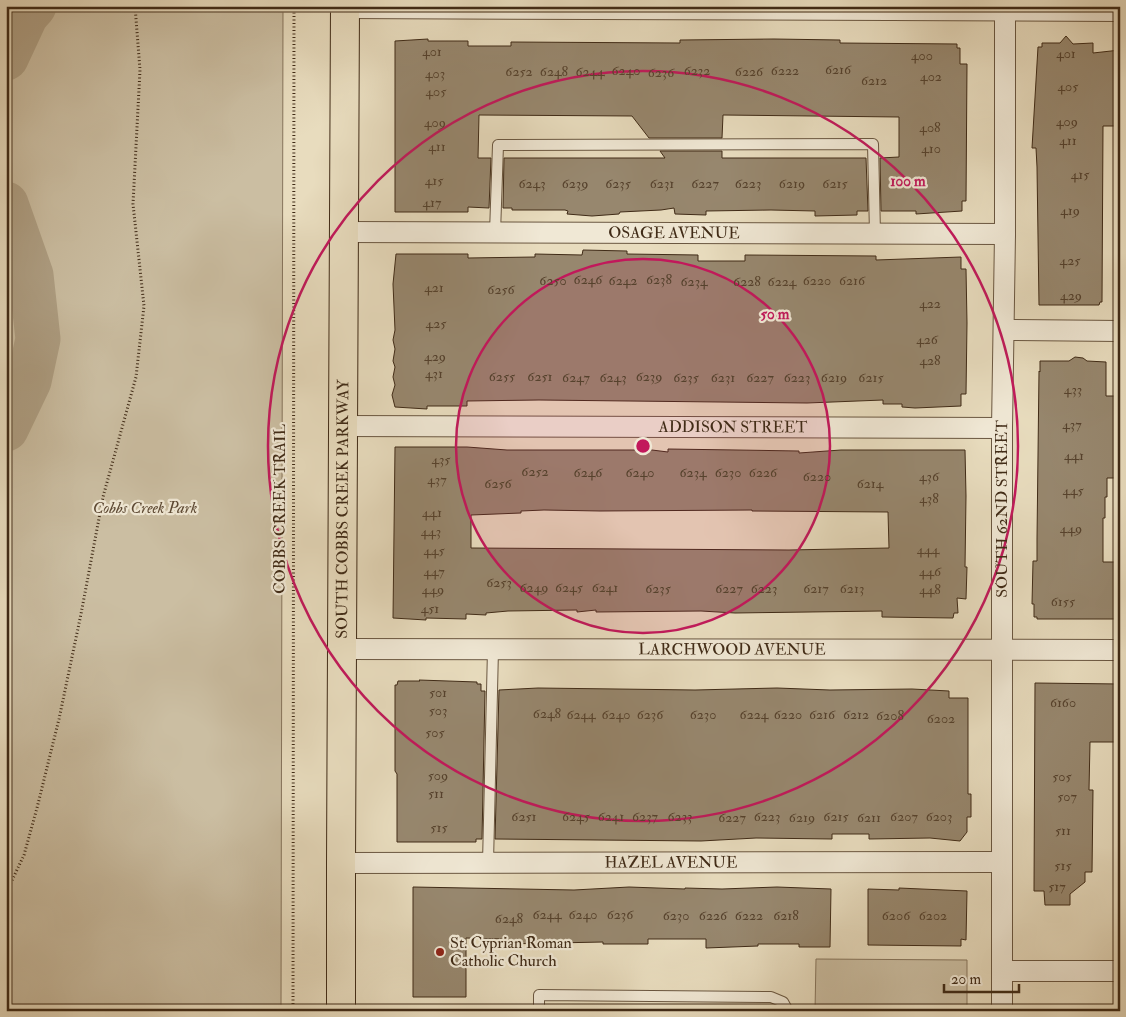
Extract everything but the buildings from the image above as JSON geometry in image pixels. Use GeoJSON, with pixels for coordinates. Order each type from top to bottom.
{"type":"FeatureCollection","features":[{"type":"Feature","properties":{"kind":"main road","name":"SOUTH COBBS CREEK PARKWAY"},"geometry":{"type":"LineString","coordinates":[[341,1011],[340,864],[345,7]]}},
{"type":"Feature","properties":{"kind":"street"},"geometry":{"type":"LineString","coordinates":[[345,7],[1005,8],[1120,11]]}},
{"type":"Feature","properties":{"kind":"street","name":"SOUTH 62ND STREET"},"geometry":{"type":"LineString","coordinates":[[1002,1011],[1002,428],[1005,234],[1005,8]]}},
{"type":"Feature","properties":{"kind":"street","name":"OSAGE AVENUE"},"geometry":{"type":"LineString","coordinates":[[343,232],[1005,234]]}},
{"type":"Feature","properties":{"kind":"street"},"geometry":{"type":"LineString","coordinates":[[1004,330],[1120,331]]}},
{"type":"Feature","properties":{"kind":"street","name":"ADDISON STREET"},"geometry":{"type":"LineString","coordinates":[[343,426],[1002,428]]}},
{"type":"Feature","properties":{"kind":"street","name":"LARCHWOOD AVENUE"},"geometry":{"type":"LineString","coordinates":[[342,649],[1120,650]]}},
{"type":"Feature","properties":{"kind":"street","name":"HAZEL AVENUE"},"geometry":{"type":"LineString","coordinates":[[340,864],[1001,862]]}},
{"type":"Feature","properties":{"kind":"street"},"geometry":{"type":"LineString","coordinates":[[1002,970],[1120,971]]}},
{"type":"Feature","properties":{"kind":"lane"},"geometry":{"type":"LineString","coordinates":[[495,233],[498,145],[873,144],[875,234]]}},
{"type":"Feature","properties":{"kind":"lane"},"geometry":{"type":"LineString","coordinates":[[488,863],[492,649]]}},
{"type":"Feature","properties":{"kind":"lane"},"geometry":{"type":"LineString","coordinates":[[539,1011],[539,995],[771,997],[783,1002],[788,1011]]}},
{"type":"Feature","properties":{"kind":"path"},"geometry":{"type":"LineString","coordinates":[[6,893],[24,855],[37,808],[59,719],[103,497],[136,377],[144,306],[133,204],[140,70],[135,6]]}},
{"type":"Feature","properties":{"kind":"path","name":"COBBS CREEK TRAIL"},"geometry":{"type":"LineString","coordinates":[[293,1011],[294,6]]}},
{"type":"Feature","properties":{"kind":"green space","name":"Cobbs Creek Park"},"geometry":{"type":"Polygon","coordinates":[[[6,6],[283,6],[281,1011],[6,1011],[6,6]]]}},
{"type":"Feature","properties":{"kind":"green space"},"geometry":{"type":"Polygon","coordinates":[[[816,959],[967,960],[967,1011],[815,1011],[816,959]]]}},
{"type":"Feature","properties":{"kind":"waterway"},"geometry":{"type":"LineString","coordinates":[[6,58],[26,15],[34,6]]}},
{"type":"Feature","properties":{"kind":"waterway"},"geometry":{"type":"LineString","coordinates":[[6,204],[31,275],[38,339],[29,381],[6,429]]}},
{"type":"Feature","properties":{"kind":"place","name":"St. Cyprian Roman Catholic Church"},"geometry":{"type":"Point","coordinates":[440,952]}}]}
